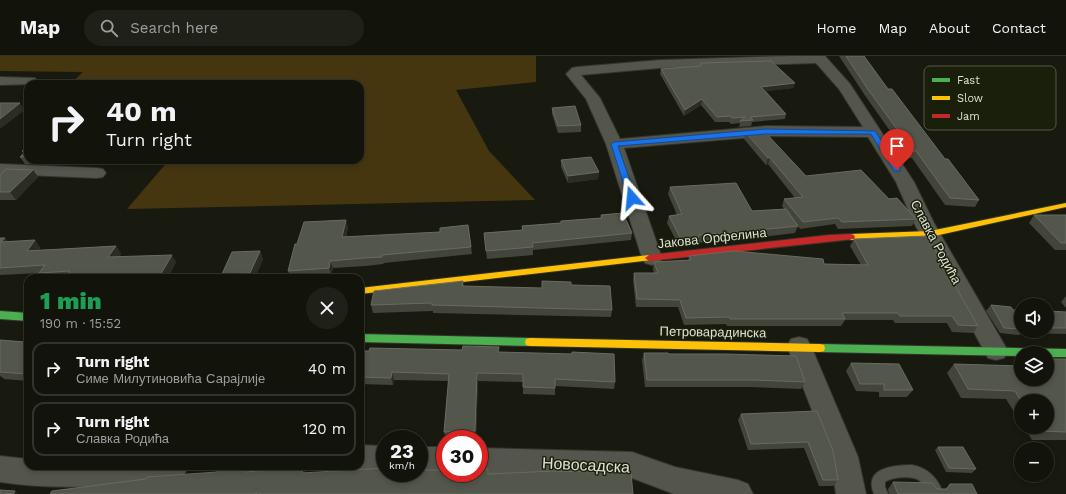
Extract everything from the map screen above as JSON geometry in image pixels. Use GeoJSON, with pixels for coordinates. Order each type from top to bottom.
{"type":"FeatureCollection","features":[{"type":"Feature","properties":{"kind":"street"},"geometry":{"type":"LineString","coordinates":[[652,258],[614,144],[593,98],[573,74],[577,71],[660,64],[819,57]]}},
{"type":"Feature","properties":{"kind":"street","name":"Славка Родића"},"geometry":{"type":"LineString","coordinates":[[819,57],[845,87],[905,182],[930,234],[996,351]]}},
{"type":"Feature","properties":{"kind":"street"},"geometry":{"type":"LineString","coordinates":[[0,81],[24,81]]}},
{"type":"Feature","properties":{"kind":"street"},"geometry":{"type":"LineString","coordinates":[[614,144],[766,132],[873,132]]}},
{"type":"Feature","properties":{"kind":"street"},"geometry":{"type":"LineString","coordinates":[[0,169],[97,173]]}},
{"type":"Feature","properties":{"kind":"street","name":"Јакова Орфелина"},"geometry":{"type":"LineString","coordinates":[[364,291],[829,238],[930,234],[1066,205]]}},
{"type":"Feature","properties":{"kind":"street"},"geometry":{"type":"LineString","coordinates":[[0,315],[24,317]]}},
{"type":"Feature","properties":{"kind":"street","name":"Петроварадинска"},"geometry":{"type":"LineString","coordinates":[[364,338],[799,346],[1066,353]]}},
{"type":"Feature","properties":{"kind":"street"},"geometry":{"type":"LineString","coordinates":[[799,346],[844,457],[851,494]]}},
{"type":"Feature","properties":{"kind":"street"},"geometry":{"type":"LineString","coordinates":[[364,458],[376,459]]}},
{"type":"Feature","properties":{"kind":"street","name":"Новосадска"},"geometry":{"type":"LineString","coordinates":[[488,461],[632,465],[675,481],[738,494]]}},
{"type":"Feature","properties":{"kind":"street"},"geometry":{"type":"LineString","coordinates":[[0,469],[28,474],[115,472],[135,470]]}},
{"type":"Feature","properties":{"kind":"lane"},"geometry":{"type":"LineString","coordinates":[[881,494],[878,487],[879,479],[884,474],[912,471],[921,473],[929,480],[936,490]]}},
{"type":"Feature","properties":{"kind":"shaded area"},"geometry":{"type":"Polygon","coordinates":[[[0,56],[536,56],[536,82],[456,90],[489,151],[535,200],[127,209],[166,164],[364,164],[364,80],[74,80],[83,72],[0,71],[0,56]]]}},
{"type":"Feature","properties":{"kind":"building"},"geometry":{"type":"Polygon","coordinates":[[[846,56],[864,56],[888,89],[892,89],[945,159],[948,159],[979,200],[950,198],[916,151],[913,151],[867,88],[846,56]]]}},
{"type":"Feature","properties":{"kind":"building"},"geometry":{"type":"Polygon","coordinates":[[[771,61],[795,83],[761,87],[786,114],[750,117],[753,120],[740,121],[745,117],[717,117],[702,99],[685,110],[661,69],[701,66],[701,63],[771,61]]]}},
{"type":"Feature","properties":{"kind":"building"},"geometry":{"type":"Polygon","coordinates":[[[0,103],[20,103],[0,119],[0,103]]]}},
{"type":"Feature","properties":{"kind":"building"},"geometry":{"type":"Polygon","coordinates":[[[575,106],[581,125],[558,126],[552,108],[575,106]]]}},
{"type":"Feature","properties":{"kind":"building"},"geometry":{"type":"Polygon","coordinates":[[[764,131],[806,176],[861,170],[889,199],[897,198],[916,219],[842,222],[838,218],[803,222],[784,199],[803,197],[770,158],[768,158],[746,133],[764,131]]]}},
{"type":"Feature","properties":{"kind":"building"},"geometry":{"type":"Polygon","coordinates":[[[591,157],[599,172],[568,176],[561,160],[591,157]]]}},
{"type":"Feature","properties":{"kind":"building"},"geometry":{"type":"Polygon","coordinates":[[[6,169],[33,170],[10,192],[0,192],[0,175],[6,169]]]}},
{"type":"Feature","properties":{"kind":"building"},"geometry":{"type":"Polygon","coordinates":[[[736,183],[752,211],[786,209],[798,226],[699,235],[699,237],[681,239],[669,216],[682,214],[670,187],[736,183]]]}},
{"type":"Feature","properties":{"kind":"building"},"geometry":{"type":"Polygon","coordinates":[[[623,213],[632,233],[532,243],[533,247],[486,251],[484,233],[523,230],[522,226],[602,218],[601,215],[623,213]]]}},
{"type":"Feature","properties":{"kind":"building"},"geometry":{"type":"Polygon","coordinates":[[[1034,215],[1066,215],[1066,243],[1061,243],[1034,215]]]}},
{"type":"Feature","properties":{"kind":"building"},"geometry":{"type":"Polygon","coordinates":[[[346,220],[342,237],[440,232],[440,228],[468,225],[471,247],[330,261],[329,268],[288,271],[295,244],[297,244],[304,222],[346,220]]]}},
{"type":"Feature","properties":{"kind":"building"},"geometry":{"type":"Polygon","coordinates":[[[927,236],[978,326],[958,325],[952,316],[900,316],[898,313],[842,313],[845,319],[730,319],[729,317],[686,318],[680,300],[637,299],[634,273],[658,273],[654,262],[691,260],[689,256],[734,251],[823,259],[824,264],[868,265],[854,239],[927,236]]]}},
{"type":"Feature","properties":{"kind":"building"},"geometry":{"type":"Polygon","coordinates":[[[0,238],[5,238],[1,242],[35,240],[27,251],[116,246],[108,257],[172,255],[161,274],[68,274],[70,271],[39,273],[45,265],[0,268],[0,238]]]}},
{"type":"Feature","properties":{"kind":"building"},"geometry":{"type":"Polygon","coordinates":[[[260,251],[250,273],[222,274],[232,252],[260,251]]]}},
{"type":"Feature","properties":{"kind":"building"},"geometry":{"type":"Polygon","coordinates":[[[463,281],[462,286],[542,288],[542,281],[571,282],[571,285],[610,286],[612,310],[432,305],[432,303],[371,305],[374,291],[463,281]]]}},
{"type":"Feature","properties":{"kind":"building"},"geometry":{"type":"Polygon","coordinates":[[[991,305],[1011,307],[1014,310],[1014,329],[1004,328],[991,305]]]}},
{"type":"Feature","properties":{"kind":"building"},"geometry":{"type":"Polygon","coordinates":[[[1054,311],[1066,312],[1066,328],[1054,328],[1054,311]]]}},
{"type":"Feature","properties":{"kind":"building"},"geometry":{"type":"Polygon","coordinates":[[[0,340],[24,342],[24,374],[0,372],[0,340]]]}},
{"type":"Feature","properties":{"kind":"building"},"geometry":{"type":"Polygon","coordinates":[[[463,346],[499,347],[498,352],[572,354],[572,352],[614,354],[615,382],[555,379],[555,388],[523,387],[523,374],[477,373],[475,430],[444,430],[449,374],[392,372],[391,378],[364,377],[364,351],[369,351],[370,348],[462,350],[463,346]]]}},
{"type":"Feature","properties":{"kind":"building"},"geometry":{"type":"Polygon","coordinates":[[[644,353],[796,356],[805,382],[753,380],[647,380],[644,353]]]}},
{"type":"Feature","properties":{"kind":"building"},"geometry":{"type":"Polygon","coordinates":[[[1054,359],[1066,359],[1066,432],[1054,432],[1054,394],[1017,394],[1015,391],[968,389],[954,364],[1014,366],[1014,386],[1054,386],[1054,359]]]}},
{"type":"Feature","properties":{"kind":"building"},"geometry":{"type":"Polygon","coordinates":[[[851,363],[899,364],[913,390],[884,390],[884,384],[860,384],[851,363]]]}},
{"type":"Feature","properties":{"kind":"building"},"geometry":{"type":"Polygon","coordinates":[[[817,411],[833,451],[838,480],[823,480],[808,442],[751,444],[741,414],[817,411]]]}},
{"type":"Feature","properties":{"kind":"building"},"geometry":{"type":"Polygon","coordinates":[[[938,447],[963,447],[976,469],[949,468],[938,447]]]}},
{"type":"Feature","properties":{"kind":"building"},"geometry":{"type":"Polygon","coordinates":[[[376,469],[376,482],[428,482],[428,470],[436,470],[436,482],[488,482],[488,474],[554,471],[631,473],[633,494],[50,494],[52,491],[146,479],[147,477],[217,472],[218,470],[246,470],[245,472],[303,470],[302,473],[376,469]]]}},
{"type":"Feature","properties":{"kind":"building"},"geometry":{"type":"Polygon","coordinates":[[[893,482],[932,483],[937,489],[947,489],[950,484],[972,484],[977,494],[898,494],[893,482]]]}},
{"type":"Feature","properties":{"kind":"building"},"geometry":{"type":"Polygon","coordinates":[[[0,490],[15,491],[13,494],[0,494],[0,490]]]}},
{"type":"Feature","properties":{"kind":"traffic: fast"},"geometry":{"type":"LineString","coordinates":[[0,315],[24,317]]}},
{"type":"Feature","properties":{"kind":"traffic: fast"},"geometry":{"type":"LineString","coordinates":[[364,338],[530,342]]}},
{"type":"Feature","properties":{"kind":"traffic: fast"},"geometry":{"type":"LineString","coordinates":[[820,348],[1066,353]]}},
{"type":"Feature","properties":{"kind":"traffic: slow"},"geometry":{"type":"LineString","coordinates":[[851,237],[930,234],[1066,205]]}},
{"type":"Feature","properties":{"kind":"traffic: slow"},"geometry":{"type":"LineString","coordinates":[[364,291],[649,258]]}},
{"type":"Feature","properties":{"kind":"traffic: slow"},"geometry":{"type":"LineString","coordinates":[[530,342],[820,348]]}},
{"type":"Feature","properties":{"kind":"traffic: jam"},"geometry":{"type":"LineString","coordinates":[[649,258],[829,238],[851,237]]}},
{"type":"Feature","properties":{"kind":"route"},"geometry":{"type":"LineString","coordinates":[[632,198],[614,144],[766,132],[873,132],[897,170]]}}]}
